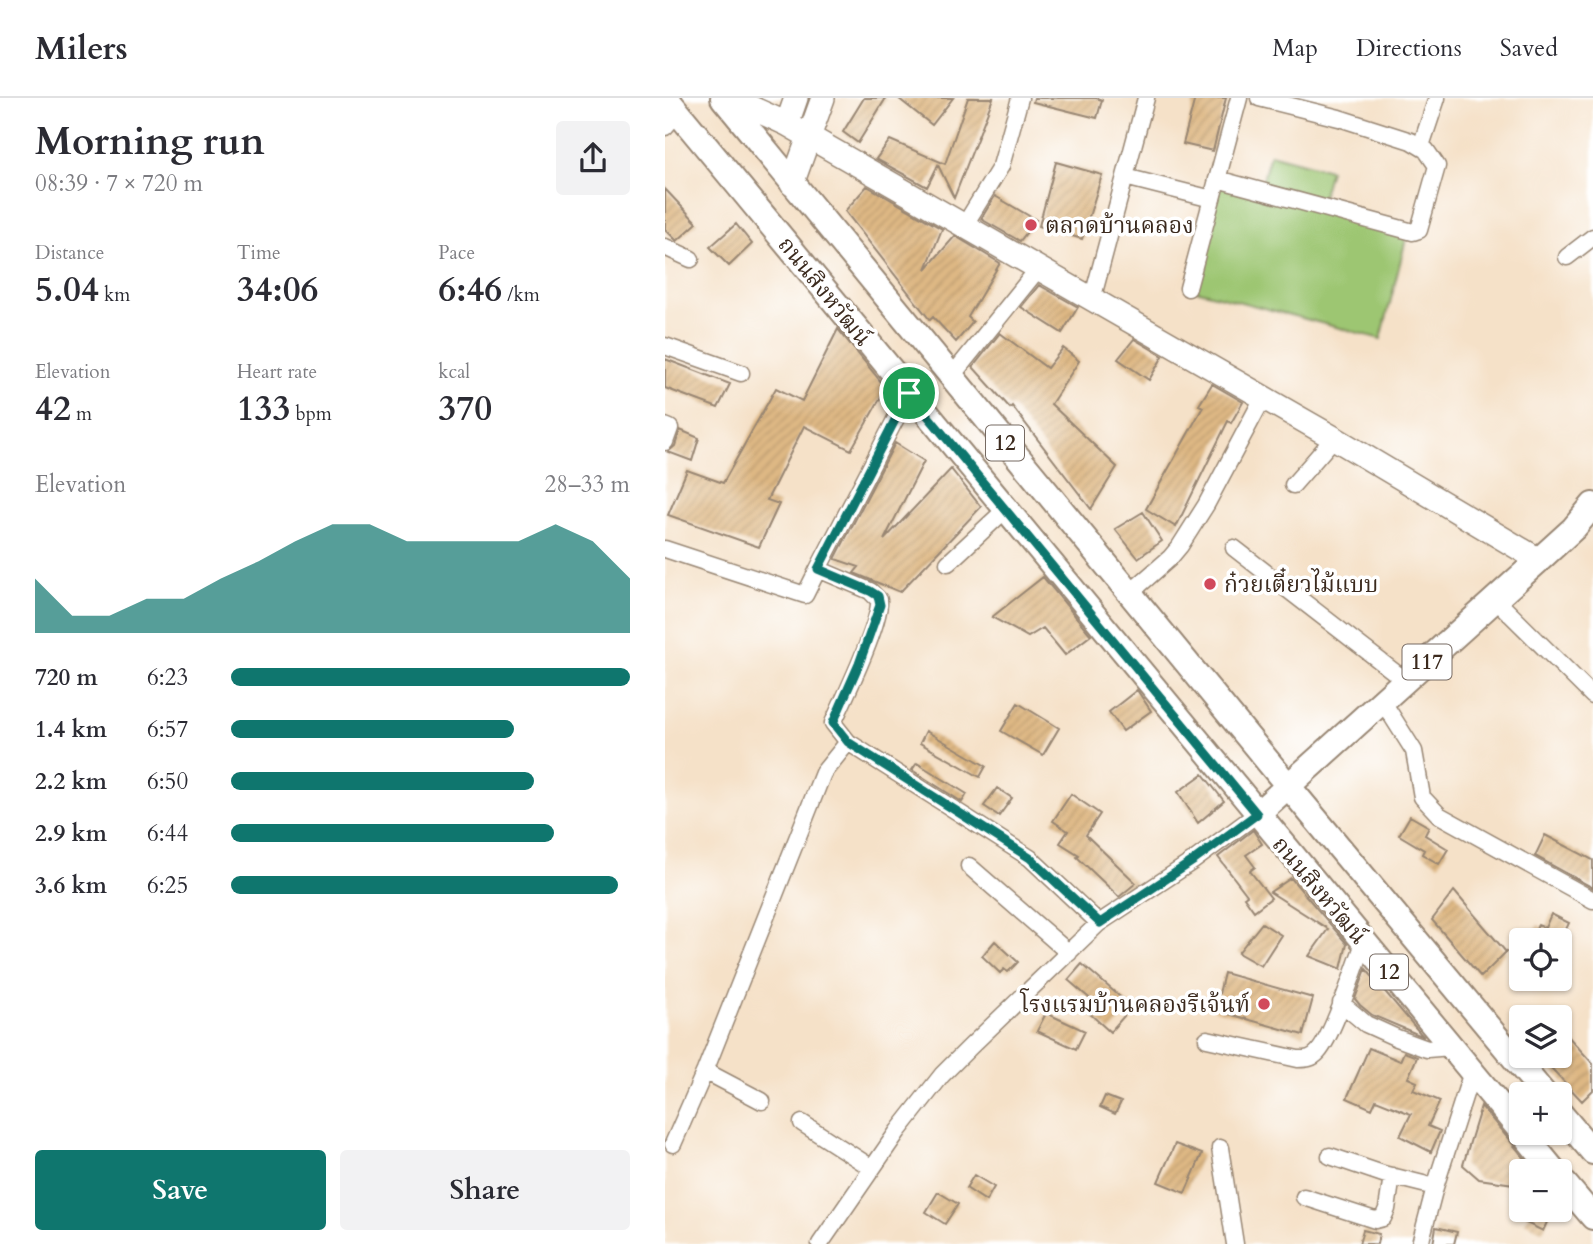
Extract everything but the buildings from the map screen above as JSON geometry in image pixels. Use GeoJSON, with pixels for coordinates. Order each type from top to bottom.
{"type":"FeatureCollection","features":[{"type":"Feature","properties":{"kind":"main road","name":"ถนนสิงหวัฒน์"},"geometry":{"type":"LineString","coordinates":[[723,98],[1534,1082]]}},
{"type":"Feature","properties":{"kind":"main road","name":"ถนนสิงหวัฒน์"},"geometry":{"type":"LineString","coordinates":[[670,112],[909,393],[1509,1117]]}},
{"type":"Feature","properties":{"kind":"main road","name":"117"},"geometry":{"type":"LineString","coordinates":[[1257,814],[1539,560],[1592,508]]}},
{"type":"Feature","properties":{"kind":"main road"},"geometry":{"type":"LineString","coordinates":[[1572,1127],[1593,1152]]}},
{"type":"Feature","properties":{"kind":"main road","name":"ถนนสิงหวัฒน์"},"geometry":{"type":"LineString","coordinates":[[1533,1145],[1544,1159]]}},
{"type":"Feature","properties":{"kind":"main road"},"geometry":{"type":"LineString","coordinates":[[1572,1192],[1593,1217]]}},
{"type":"Feature","properties":{"kind":"street"},"geometry":{"type":"LineString","coordinates":[[730,98],[787,124],[1334,438],[1539,560]]}},
{"type":"Feature","properties":{"kind":"street"},"geometry":{"type":"LineString","coordinates":[[787,124],[796,98]]}},
{"type":"Feature","properties":{"kind":"street"},"geometry":{"type":"LineString","coordinates":[[792,184],[823,98]]}},
{"type":"Feature","properties":{"kind":"street"},"geometry":{"type":"LineString","coordinates":[[964,226],[1001,166],[1020,98]]}},
{"type":"Feature","properties":{"kind":"street"},"geometry":{"type":"LineString","coordinates":[[1092,300],[1146,98]]}},
{"type":"Feature","properties":{"kind":"street"},"geometry":{"type":"LineString","coordinates":[[1188,288],[1239,98]]}},
{"type":"Feature","properties":{"kind":"street"},"geometry":{"type":"LineString","coordinates":[[1217,179],[1416,232],[1419,230],[1437,166],[1421,146],[1339,118],[1259,98]]}},
{"type":"Feature","properties":{"kind":"street"},"geometry":{"type":"LineString","coordinates":[[1421,146],[1437,98]]}},
{"type":"Feature","properties":{"kind":"street"},"geometry":{"type":"LineString","coordinates":[[1125,177],[1212,199]]}},
{"type":"Feature","properties":{"kind":"street"},"geometry":{"type":"LineString","coordinates":[[1567,257],[1593,237]]}},
{"type":"Feature","properties":{"kind":"street"},"geometry":{"type":"LineString","coordinates":[[665,247],[691,259]]}},
{"type":"Feature","properties":{"kind":"street"},"geometry":{"type":"LineString","coordinates":[[951,377],[1038,269]]}},
{"type":"Feature","properties":{"kind":"street"},"geometry":{"type":"LineString","coordinates":[[665,346],[741,373]]}},
{"type":"Feature","properties":{"kind":"street"},"geometry":{"type":"LineString","coordinates":[[665,548],[805,595],[909,393]]}},
{"type":"Feature","properties":{"kind":"street"},"geometry":{"type":"LineString","coordinates":[[1130,593],[1180,546],[1206,505],[1263,398]]}},
{"type":"Feature","properties":{"kind":"street"},"geometry":{"type":"LineString","coordinates":[[665,426],[670,428],[665,442]]}},
{"type":"Feature","properties":{"kind":"street"},"geometry":{"type":"LineString","coordinates":[[1293,485],[1334,438]]}},
{"type":"Feature","properties":{"kind":"street"},"geometry":{"type":"LineString","coordinates":[[948,563],[1005,510]]}},
{"type":"Feature","properties":{"kind":"street"},"geometry":{"type":"LineString","coordinates":[[1234,548],[1406,681]]}},
{"type":"Feature","properties":{"kind":"street"},"geometry":{"type":"LineString","coordinates":[[818,569],[870,591],[879,600],[878,612],[859,664],[833,723],[848,742],[1030,858],[1100,923]]}},
{"type":"Feature","properties":{"kind":"street"},"geometry":{"type":"LineString","coordinates":[[1495,599],[1593,696]]}},
{"type":"Feature","properties":{"kind":"street"},"geometry":{"type":"LineString","coordinates":[[1383,702],[1414,751],[1422,797],[1439,815],[1593,900]]}},
{"type":"Feature","properties":{"kind":"street"},"geometry":{"type":"LineString","coordinates":[[673,1144],[705,1072],[823,773],[848,742]]}},
{"type":"Feature","properties":{"kind":"street"},"geometry":{"type":"LineString","coordinates":[[820,1244],[898,1131],[942,1075],[1100,923],[1193,861],[1257,814]]}},
{"type":"Feature","properties":{"kind":"street"},"geometry":{"type":"LineString","coordinates":[[969,866],[1069,953]]}},
{"type":"Feature","properties":{"kind":"street"},"geometry":{"type":"LineString","coordinates":[[1207,1039],[1298,1059],[1309,1059],[1319,1052],[1364,943]]}},
{"type":"Feature","properties":{"kind":"street"},"geometry":{"type":"LineString","coordinates":[[1341,1003],[1366,1024],[1397,1038],[1427,1049],[1451,1046]]}},
{"type":"Feature","properties":{"kind":"street"},"geometry":{"type":"LineString","coordinates":[[705,1072],[762,1101]]}},
{"type":"Feature","properties":{"kind":"street"},"geometry":{"type":"LineString","coordinates":[[1420,1244],[1435,1187],[1472,1072]]}},
{"type":"Feature","properties":{"kind":"street"},"geometry":{"type":"LineString","coordinates":[[802,1123],[872,1168]]}},
{"type":"Feature","properties":{"kind":"street"},"geometry":{"type":"LineString","coordinates":[[1220,1148],[1235,1244]]}},
{"type":"Feature","properties":{"kind":"street"},"geometry":{"type":"LineString","coordinates":[[1330,1156],[1435,1187]]}},
{"type":"Feature","properties":{"kind":"street"},"geometry":{"type":"LineString","coordinates":[[1304,1197],[1375,1220],[1383,1218],[1387,1209],[1392,1176]]}},
{"type":"Feature","properties":{"kind":"green space"},"geometry":{"type":"Polygon","coordinates":[[[1270,154],[1330,170],[1320,206],[1408,231],[1381,339],[1188,288],[1217,179],[1260,190],[1270,154]]]}},
{"type":"Feature","properties":{"kind":"place","name":"ตลาดบ้านคลอง"},"geometry":{"type":"Point","coordinates":[1031,225]}},
{"type":"Feature","properties":{"kind":"place","name":"ก๋วยเตี๋ยวไม้แบบ"},"geometry":{"type":"Point","coordinates":[1210,584]}},
{"type":"Feature","properties":{"kind":"place","name":"โรงแรมบ้านคลองรีเจ้นท์"},"geometry":{"type":"Point","coordinates":[1264,1004]}},
{"type":"Feature","properties":{"kind":"route"},"geometry":{"type":"LineString","coordinates":[[909,393],[1257,814],[1193,861],[1100,923],[1030,858],[848,742],[833,723],[859,664],[880,605],[878,596],[870,591],[818,569],[909,393]]}}]}
